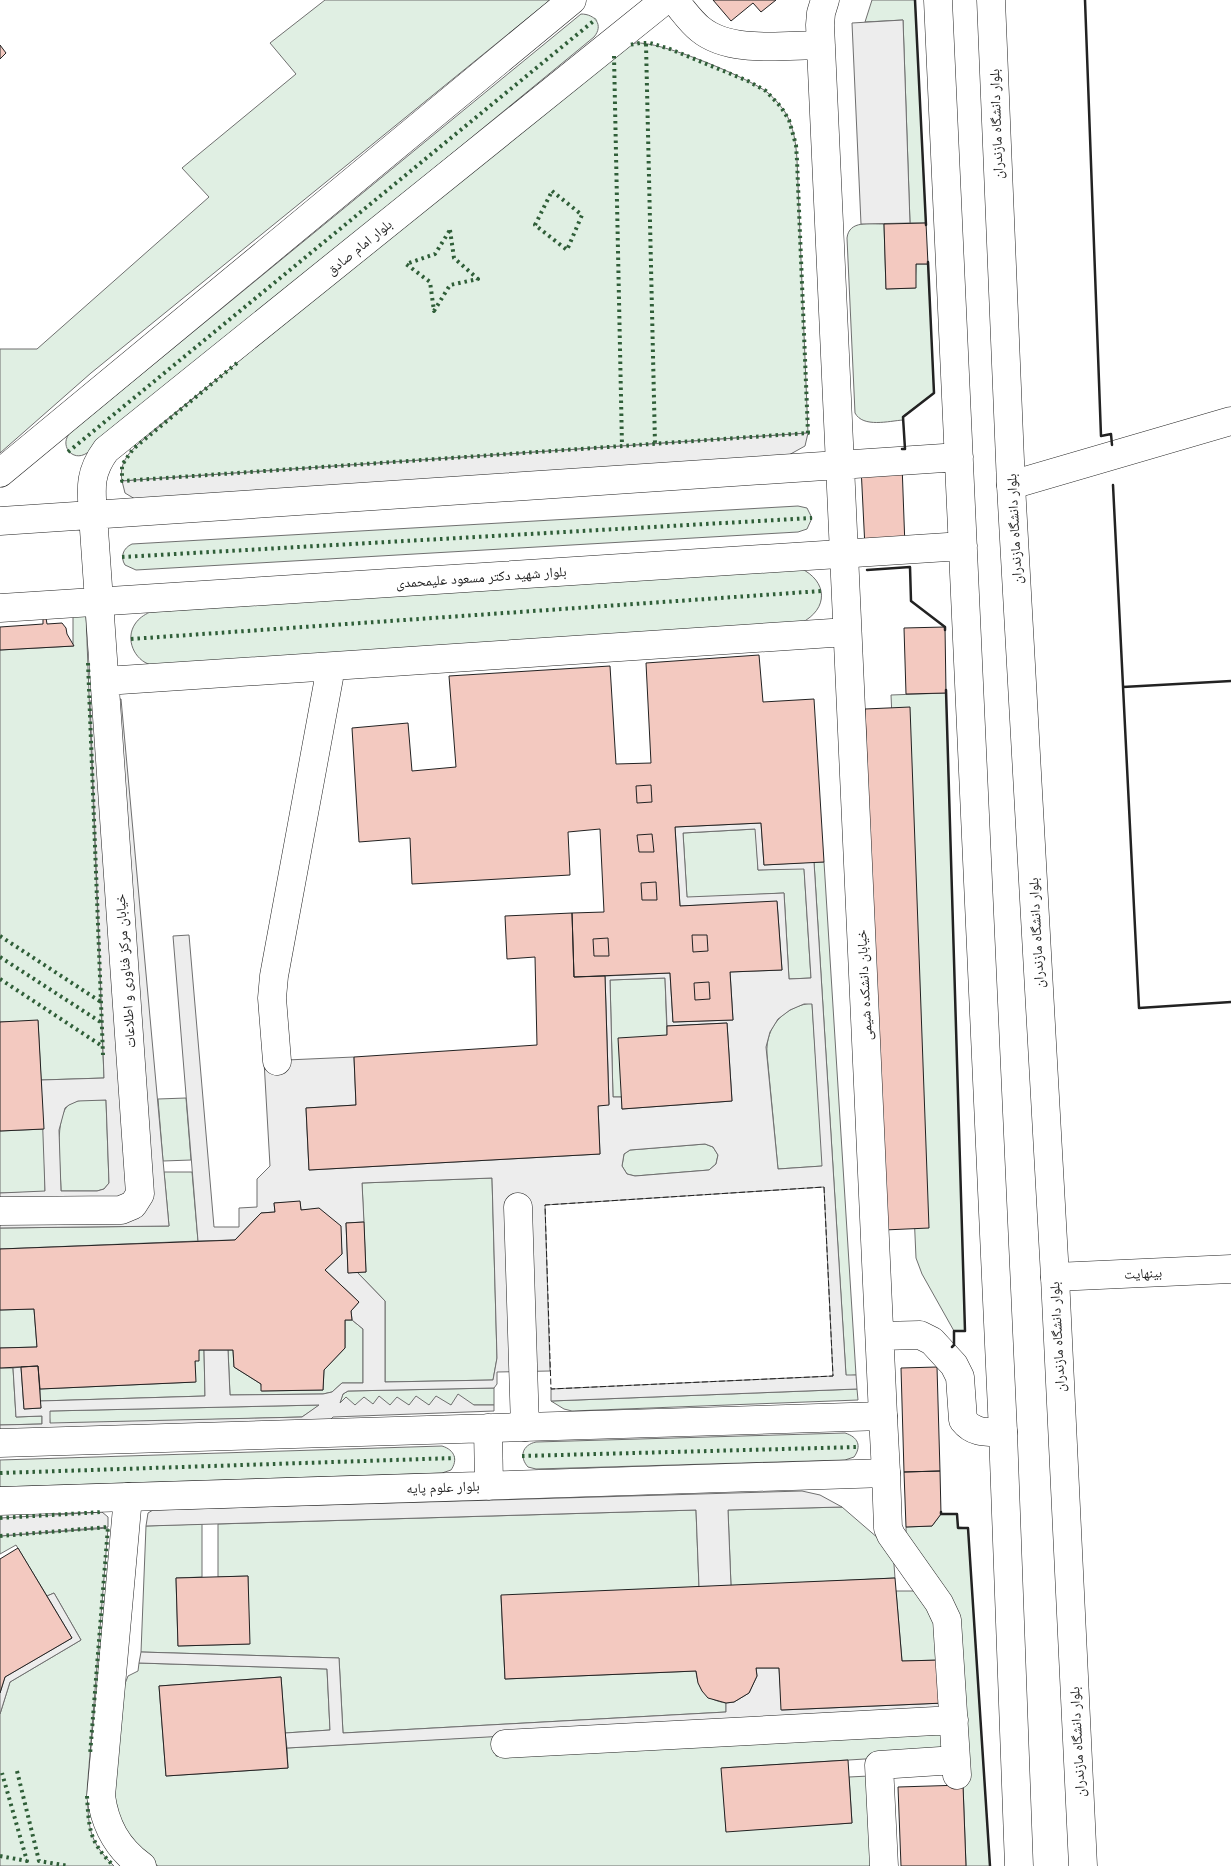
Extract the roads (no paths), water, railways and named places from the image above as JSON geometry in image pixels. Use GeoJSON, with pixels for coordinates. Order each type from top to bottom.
{"type":"FeatureCollection","features":[{"type":"Feature","properties":{"kind":"main road"},"geometry":{"type":"LineString","coordinates":[[0,473],[572,0]]}},
{"type":"Feature","properties":{"kind":"main road","name":"بلوار امام صادق"},"geometry":{"type":"LineString","coordinates":[[99,601],[92,479],[97,464],[106,450],[665,0]]}},
{"type":"Feature","properties":{"kind":"main road"},"geometry":{"type":"LineString","coordinates":[[674,0],[700,30],[716,40],[748,46],[821,45]]}},
{"type":"Feature","properties":{"kind":"main road","name":"خیابان دانشکده شیمی"},"geometry":{"type":"LineString","coordinates":[[825,0],[820,19],[821,45],[888,1528],[939,1603],[947,1620],[957,1768],[879,1765],[884,1866]]}},
{"type":"Feature","properties":{"kind":"main road"},"geometry":{"type":"LineString","coordinates":[[938,0],[1002,1432],[1019,1866]]}},
{"type":"Feature","properties":{"kind":"main road","name":"بلوار دانشگاه مازندران"},"geometry":{"type":"LineString","coordinates":[[991,0],[1011,485],[1055,1277],[1083,1866]]}},
{"type":"Feature","properties":{"kind":"main road"},"geometry":{"type":"LineString","coordinates":[[1011,485],[1231,421]]}},
{"type":"Feature","properties":{"kind":"main road"},"geometry":{"type":"LineString","coordinates":[[0,521],[959,457]]}},
{"type":"Feature","properties":{"kind":"main road","name":"بلوار شهید دکتر مسعود علیمحمدی"},"geometry":{"type":"LineString","coordinates":[[0,608],[963,546]]}},
{"type":"Feature","properties":{"kind":"main road","name":"خیابان مرکز فناوری و اطلاعات"},"geometry":{"type":"LineString","coordinates":[[0,1211],[121,1210],[134,1205],[140,1194],[99,601]]}},
{"type":"Feature","properties":{"kind":"main road"},"geometry":{"type":"LineString","coordinates":[[105,681],[848,632]]}},
{"type":"Feature","properties":{"kind":"main road"},"geometry":{"type":"LineString","coordinates":[[277,1061],[272,998],[274,976],[331,667]]}},
{"type":"Feature","properties":{"kind":"main road"},"geometry":{"type":"LineString","coordinates":[[518,1207],[524,1427]]}},
{"type":"Feature","properties":{"kind":"main road","name":"بینهایت"},"geometry":{"type":"LineString","coordinates":[[1055,1277],[1231,1270]]}},
{"type":"Feature","properties":{"kind":"main road"},"geometry":{"type":"LineString","coordinates":[[880,1336],[920,1335],[932,1341],[954,1365],[960,1377],[963,1420],[967,1426],[979,1432],[1002,1432]]}},
{"type":"Feature","properties":{"kind":"main road"},"geometry":{"type":"LineString","coordinates":[[0,1443],[883,1416]]}},
{"type":"Feature","properties":{"kind":"main road"},"geometry":{"type":"LineString","coordinates":[[488,1428],[490,1486]]}},
{"type":"Feature","properties":{"kind":"main road","name":"بلوار علوم پایه"},"geometry":{"type":"LineString","coordinates":[[0,1502],[886,1473]]}},
{"type":"Feature","properties":{"kind":"main road"},"geometry":{"type":"LineString","coordinates":[[128,1497],[101,1796],[104,1816],[113,1835],[125,1851],[142,1866]]}},
{"type":"Feature","properties":{"kind":"main road"},"geometry":{"type":"LineString","coordinates":[[505,1744],[954,1720]]}}]}
